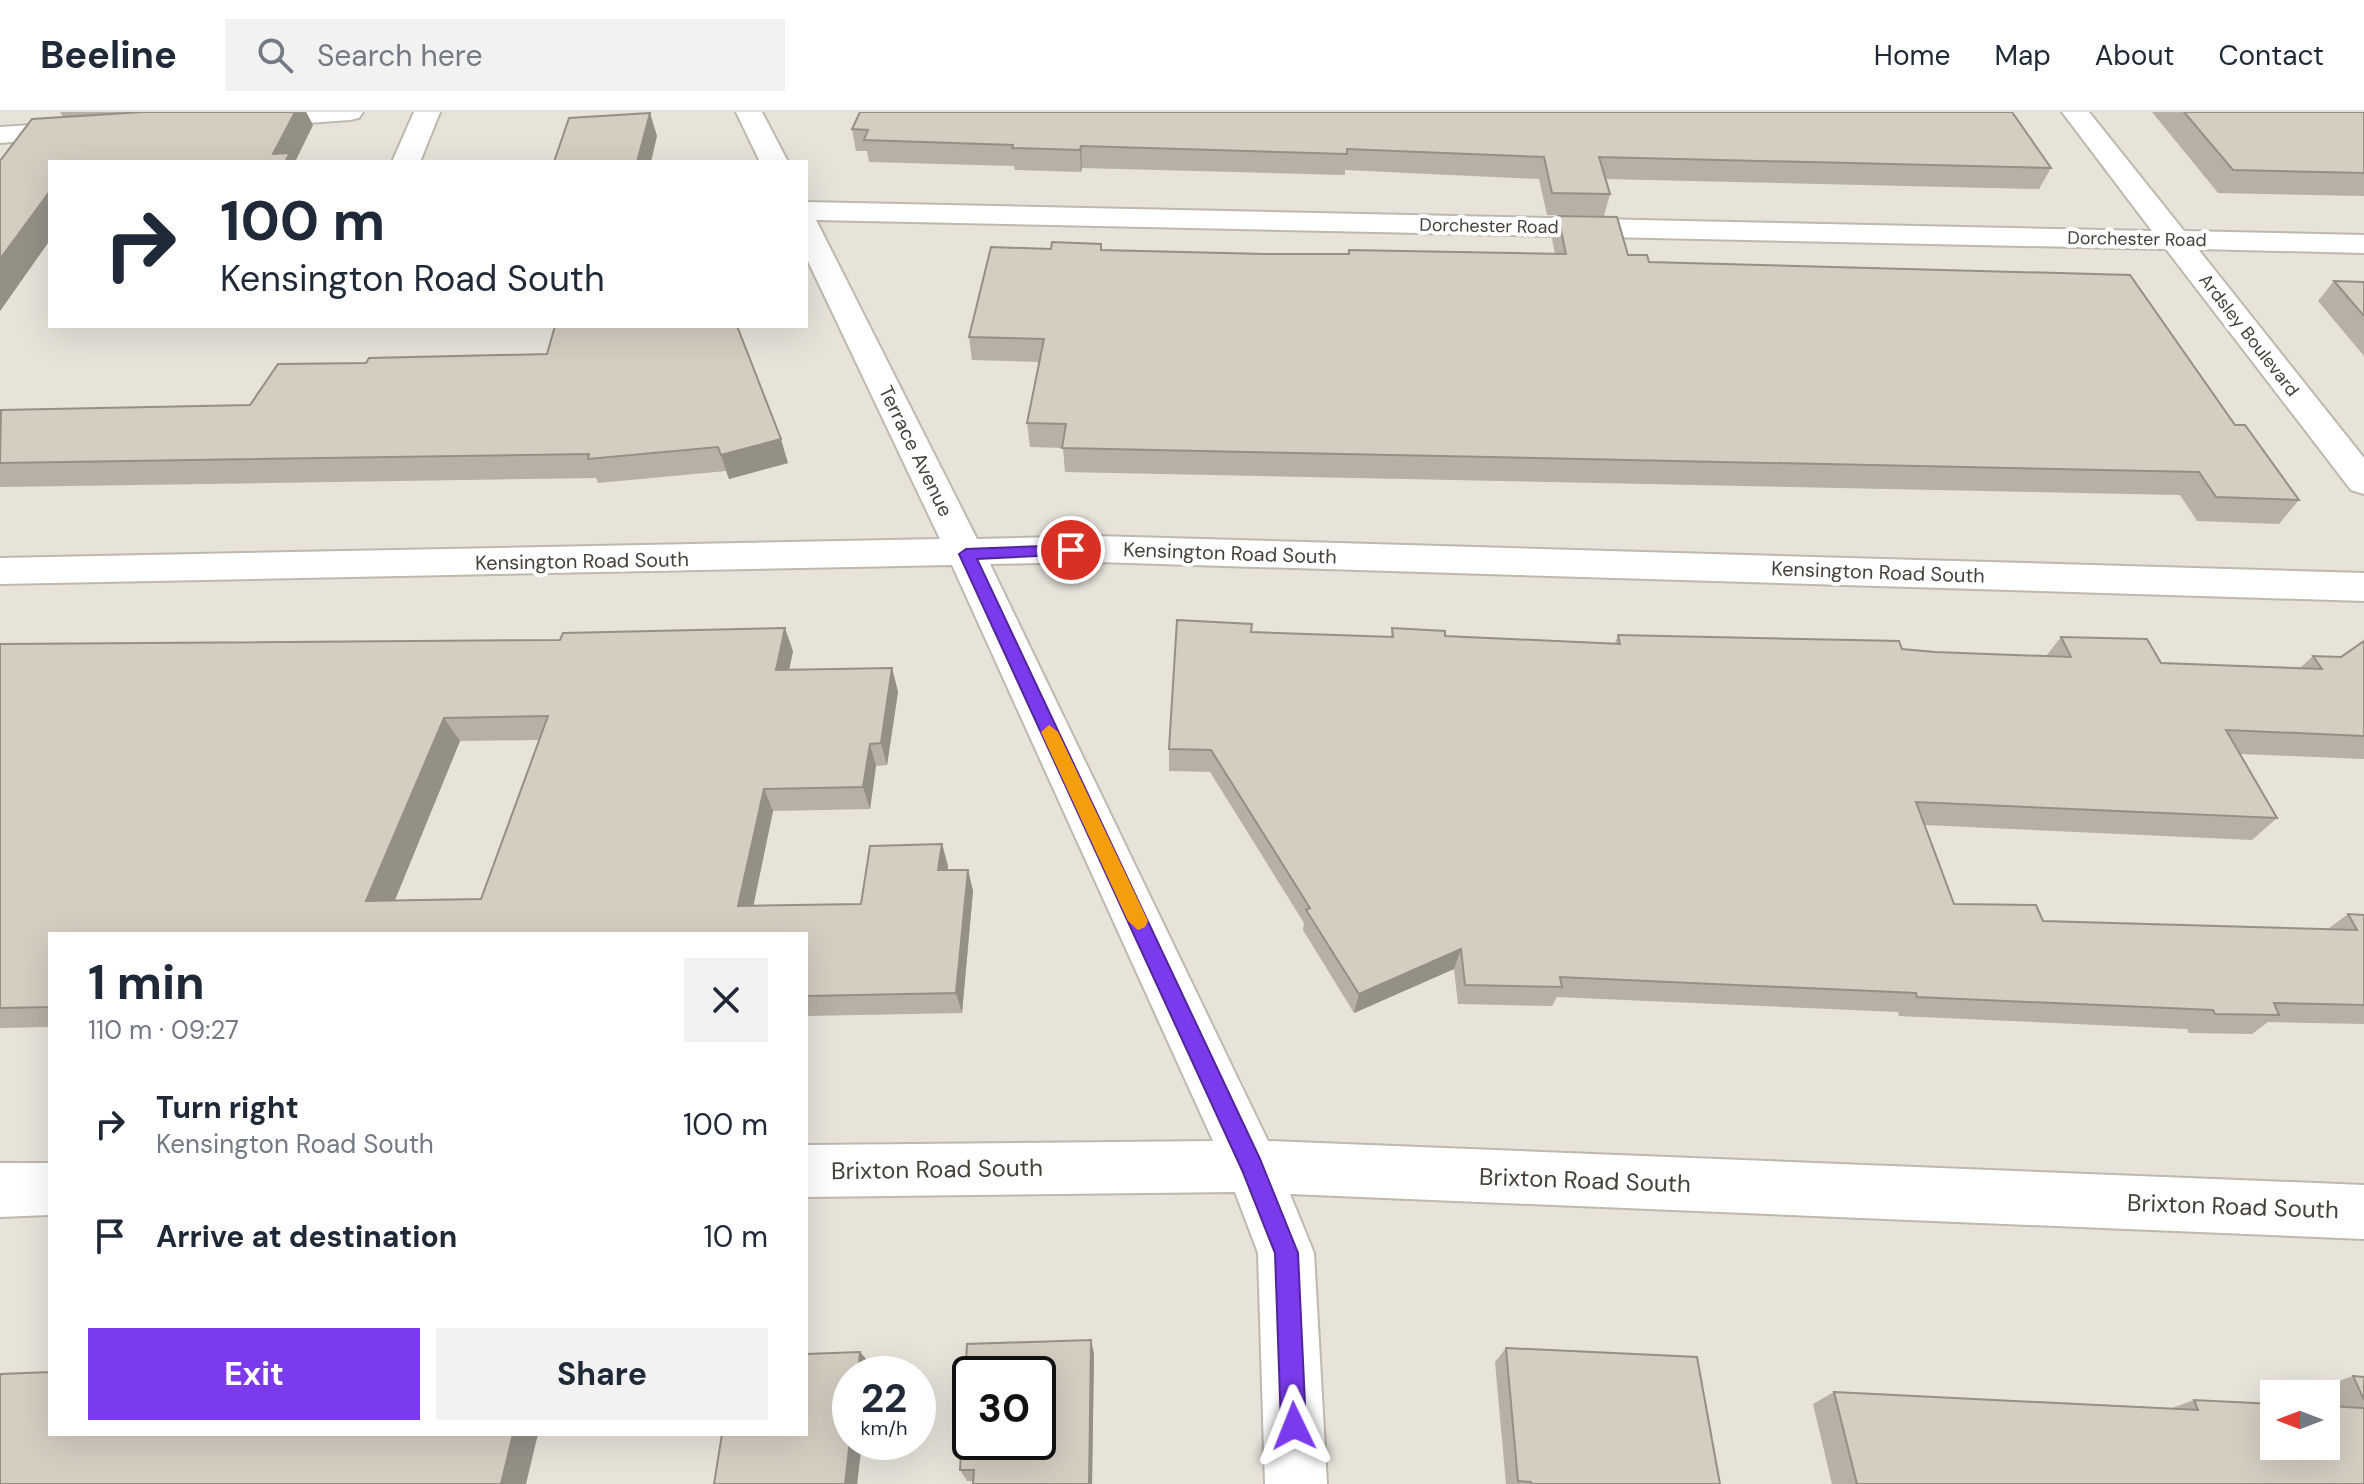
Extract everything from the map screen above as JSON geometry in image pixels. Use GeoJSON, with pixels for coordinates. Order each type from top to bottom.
{"type":"FeatureCollection","features":[{"type":"Feature","properties":{"kind":"street"},"geometry":{"type":"LineString","coordinates":[[223,120],[350,112]]}},
{"type":"Feature","properties":{"kind":"street"},"geometry":{"type":"LineString","coordinates":[[407,160],[427,112]]}},
{"type":"Feature","properties":{"kind":"street"},"geometry":{"type":"LineString","coordinates":[[749,112],[773,160]]}},
{"type":"Feature","properties":{"kind":"street","name":"Ardsley Boulevard"},"geometry":{"type":"LineString","coordinates":[[2075,112],[2364,482]]}},
{"type":"Feature","properties":{"kind":"street"},"geometry":{"type":"LineString","coordinates":[[0,135],[112,128]]}},
{"type":"Feature","properties":{"kind":"street","name":"Dorchester Road"},"geometry":{"type":"LineString","coordinates":[[808,211],[2364,244]]}},
{"type":"Feature","properties":{"kind":"street","name":"Terrace Avenue"},"geometry":{"type":"LineString","coordinates":[[808,230],[966,554],[1252,1166],[1286,1253],[1296,1484]]}},
{"type":"Feature","properties":{"kind":"street","name":"Kensington Road South"},"geometry":{"type":"LineString","coordinates":[[0,571],[1097,549],[2364,587]]}},
{"type":"Feature","properties":{"kind":"street","name":"Brixton Road South"},"geometry":{"type":"LineString","coordinates":[[808,1171],[1252,1166],[2364,1212]]}},
{"type":"Feature","properties":{"kind":"street"},"geometry":{"type":"LineString","coordinates":[[0,1190],[48,1189]]}},
{"type":"Feature","properties":{"kind":"shaded area"},"geometry":{"type":"Polygon","coordinates":[[[0,112],[2364,112],[2364,1484],[0,1484],[0,112]]]}},
{"type":"Feature","properties":{"kind":"building"},"geometry":{"type":"Polygon","coordinates":[[[143,112],[295,112],[273,154],[290,153],[286,160],[48,160],[48,194],[0,259],[0,161],[32,119],[143,112]]]}},
{"type":"Feature","properties":{"kind":"building"},"geometry":{"type":"Polygon","coordinates":[[[860,112],[2012,112],[2051,168],[1599,157],[1610,194],[1552,193],[1544,157],[1347,149],[1347,154],[1081,146],[1080,150],[864,140],[868,130],[852,129],[860,112]]]}},
{"type":"Feature","properties":{"kind":"building"},"geometry":{"type":"Polygon","coordinates":[[[2184,112],[2364,112],[2364,173],[2233,170],[2184,112]]]}},
{"type":"Feature","properties":{"kind":"building"},"geometry":{"type":"Polygon","coordinates":[[[650,113],[638,160],[555,160],[569,118],[650,113]]]}},
{"type":"Feature","properties":{"kind":"building"},"geometry":{"type":"Polygon","coordinates":[[[1558,216],[1617,217],[1628,255],[1647,255],[1649,262],[2130,275],[2235,425],[2245,425],[2299,500],[2216,497],[2199,472],[1062,448],[1066,424],[1027,423],[1044,339],[969,337],[991,247],[1051,249],[1052,242],[1101,244],[1101,250],[1265,254],[1349,254],[1349,250],[1566,254],[1558,216]]]}},
{"type":"Feature","properties":{"kind":"building"},"geometry":{"type":"Polygon","coordinates":[[[2334,281],[2364,282],[2364,316],[2334,281]]]}},
{"type":"Feature","properties":{"kind":"building"},"geometry":{"type":"Polygon","coordinates":[[[554,328],[738,328],[781,439],[721,455],[718,447],[588,459],[589,454],[0,463],[1,410],[250,405],[278,364],[366,363],[369,358],[547,354],[554,328]]]}},
{"type":"Feature","properties":{"kind":"building"},"geometry":{"type":"Polygon","coordinates":[[[1177,620],[1252,624],[1251,632],[1393,637],[1392,628],[1445,631],[1445,636],[1620,644],[1618,635],[1899,641],[1902,649],[2071,657],[2061,637],[2147,639],[2161,663],[2322,669],[2313,656],[2341,657],[2364,641],[2364,736],[2226,730],[2277,818],[1916,802],[1954,904],[2036,905],[2043,921],[2357,930],[2348,914],[2364,915],[2364,1005],[2274,1003],[2279,1015],[2215,1014],[2213,1010],[1917,997],[1916,993],[1560,977],[1562,987],[1465,985],[1461,949],[1359,994],[1306,910],[1310,908],[1211,750],[1169,749],[1177,620]]]}},
{"type":"Feature","properties":{"kind":"building"},"geometry":{"type":"Polygon","coordinates":[[[785,628],[776,670],[892,668],[881,743],[870,744],[863,787],[764,789],[738,906],[861,904],[870,846],[942,844],[938,870],[968,870],[956,993],[808,996],[808,932],[48,932],[48,1007],[0,1008],[0,644],[560,640],[563,633],[785,628]],[[548,716],[444,718],[366,901],[481,899],[548,716]]]}},
{"type":"Feature","properties":{"kind":"building"},"geometry":{"type":"Polygon","coordinates":[[[1091,1340],[1089,1484],[973,1484],[974,1470],[960,1470],[961,1460],[1056,1460],[1056,1356],[966,1356],[967,1344],[1091,1340]]]}},
{"type":"Feature","properties":{"kind":"building"},"geometry":{"type":"Polygon","coordinates":[[[1506,1348],[1697,1357],[1720,1484],[1532,1484],[1518,1481],[1506,1348]]]}},
{"type":"Feature","properties":{"kind":"building"},"geometry":{"type":"Polygon","coordinates":[[[860,1352],[860,1356],[832,1356],[832,1460],[848,1460],[845,1484],[714,1484],[722,1436],[808,1436],[808,1354],[860,1352]]]}},
{"type":"Feature","properties":{"kind":"building"},"geometry":{"type":"Polygon","coordinates":[[[48,1372],[48,1436],[513,1436],[501,1484],[0,1484],[1,1374],[48,1372]]]}},
{"type":"Feature","properties":{"kind":"building"},"geometry":{"type":"Polygon","coordinates":[[[2353,1376],[2364,1377],[2364,1400],[2353,1376]]]}},
{"type":"Feature","properties":{"kind":"building"},"geometry":{"type":"Polygon","coordinates":[[[1834,1392],[2198,1410],[2194,1400],[2260,1403],[2260,1460],[2340,1460],[2340,1407],[2364,1408],[2364,1484],[1857,1484],[1834,1392]]]}},
{"type":"Feature","properties":{"kind":"slow traffic"},"geometry":{"type":"LineString","coordinates":[[1049,732],[1138,921]]}},
{"type":"Feature","properties":{"kind":"route"},"geometry":{"type":"LineString","coordinates":[[1071,550],[966,554],[1252,1166],[1286,1253],[1294,1426]]}}]}
